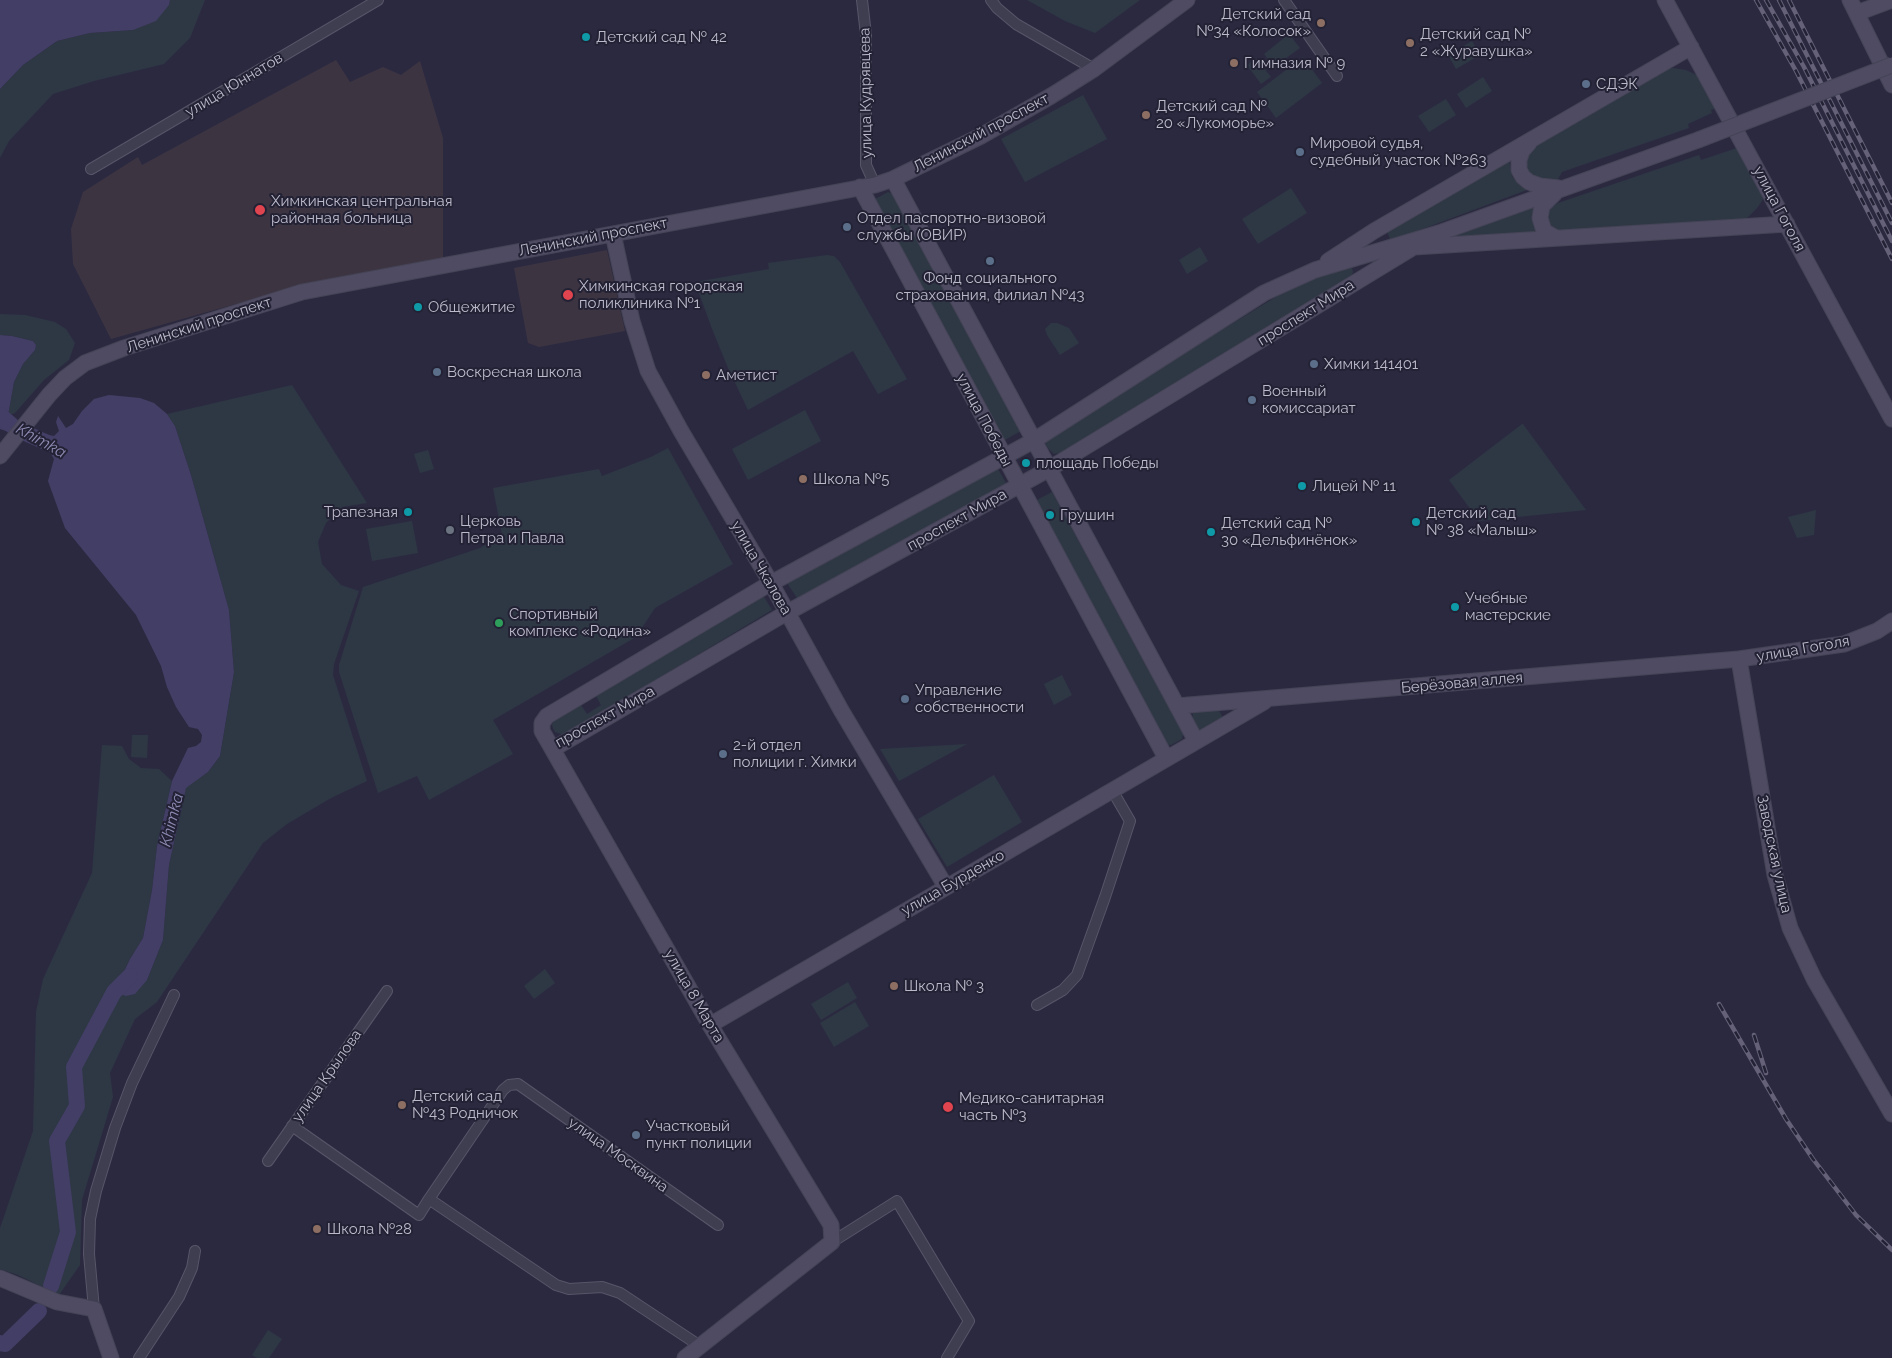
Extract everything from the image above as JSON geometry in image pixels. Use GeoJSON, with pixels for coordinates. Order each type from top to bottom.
{"type":"FeatureCollection","features":[{"type":"Feature","properties":{"kind":"street","name":"улица Юннатов"},"geometry":{"type":"LineString","coordinates":[[90,169],[378,0]]}},
{"type":"Feature","properties":{"kind":"street","name":"улица Кудрявцева"},"geometry":{"type":"LineString","coordinates":[[862,0],[866,34],[867,186]]}},
{"type":"Feature","properties":{"kind":"street"},"geometry":{"type":"LineString","coordinates":[[991,0],[997,8],[1016,24],[1094,69]]}},
{"type":"Feature","properties":{"kind":"street","name":"Ленинский проспект"},"geometry":{"type":"LineString","coordinates":[[0,456],[49,395],[65,378],[85,363],[124,348],[302,292],[867,186],[893,179],[981,136],[1094,69],[1188,0]]}},
{"type":"Feature","properties":{"kind":"street"},"geometry":{"type":"LineString","coordinates":[[1284,0],[1337,76]]}},
{"type":"Feature","properties":{"kind":"street","name":"улица Гоголя"},"geometry":{"type":"LineString","coordinates":[[1665,0],[1892,419]]}},
{"type":"Feature","properties":{"kind":"street"},"geometry":{"type":"LineString","coordinates":[[1892,0],[1854,7],[1892,85]]}},
{"type":"Feature","properties":{"kind":"street"},"geometry":{"type":"LineString","coordinates":[[1315,270],[1374,232],[1690,47]]}},
{"type":"Feature","properties":{"kind":"street","name":"проспект Мира"},"geometry":{"type":"LineString","coordinates":[[1439,233],[1049,469],[787,613],[553,749],[542,731],[542,723],[547,716],[771,583],[1033,440],[1264,293],[1315,270],[1439,233],[1698,140],[1892,65]]}},
{"type":"Feature","properties":{"kind":"street"},"geometry":{"type":"LineString","coordinates":[[1534,139],[1524,147],[1520,155],[1518,165],[1523,177],[1530,182],[1548,188],[1567,187]]}},
{"type":"Feature","properties":{"kind":"street"},"geometry":{"type":"LineString","coordinates":[[893,179],[1196,741]]}},
{"type":"Feature","properties":{"kind":"street","name":"улица Победы"},"geometry":{"type":"LineString","coordinates":[[867,186],[1004,456],[1166,758]]}},
{"type":"Feature","properties":{"kind":"street"},"geometry":{"type":"LineString","coordinates":[[1556,238],[1547,234],[1542,228],[1540,211],[1548,198],[1567,187]]}},
{"type":"Feature","properties":{"kind":"street"},"geometry":{"type":"LineString","coordinates":[[1414,247],[1787,224]]}},
{"type":"Feature","properties":{"kind":"street","name":"улица Чкалова"},"geometry":{"type":"LineString","coordinates":[[613,234],[632,321],[648,371],[681,431],[771,583],[841,710],[946,887]]}},
{"type":"Feature","properties":{"kind":"street","name":"улица Гоголя"},"geometry":{"type":"LineString","coordinates":[[1738,659],[1844,644],[1877,631],[1892,621]]}},
{"type":"Feature","properties":{"kind":"street","name":"Берёзовая аллея"},"geometry":{"type":"LineString","coordinates":[[1196,741],[1268,699],[1738,659]]}},
{"type":"Feature","properties":{"kind":"street","name":"Заводская улица"},"geometry":{"type":"LineString","coordinates":[[1738,659],[1775,875],[1790,928],[1814,979],[1892,1114]]}},
{"type":"Feature","properties":{"kind":"street"},"geometry":{"type":"LineString","coordinates":[[1177,706],[1268,699]]}},
{"type":"Feature","properties":{"kind":"street","name":"улица Бурденко"},"geometry":{"type":"LineString","coordinates":[[710,1024],[1196,741]]}},
{"type":"Feature","properties":{"kind":"street","name":"улица 8 Марта"},"geometry":{"type":"LineString","coordinates":[[553,749],[710,1024],[830,1225],[832,1242]]}},
{"type":"Feature","properties":{"kind":"street"},"geometry":{"type":"LineString","coordinates":[[1037,1005],[1063,990],[1077,975],[1105,897],[1130,821],[1112,790]]}},
{"type":"Feature","properties":{"kind":"street","name":"улица Крылова"},"geometry":{"type":"LineString","coordinates":[[268,1161],[387,991]]}},
{"type":"Feature","properties":{"kind":"street"},"geometry":{"type":"LineString","coordinates":[[110,1358],[94,1309],[89,1254],[90,1219],[96,1191],[115,1128],[132,1083],[174,995]]}},
{"type":"Feature","properties":{"kind":"street","name":"улица Москвина"},"geometry":{"type":"LineString","coordinates":[[429,1199],[503,1090],[509,1085],[518,1084],[718,1226]]}},
{"type":"Feature","properties":{"kind":"street"},"geometry":{"type":"LineString","coordinates":[[292,1126],[419,1215],[429,1199],[556,1285],[569,1288],[602,1287],[620,1293],[700,1346]]}},
{"type":"Feature","properties":{"kind":"street"},"geometry":{"type":"LineString","coordinates":[[685,1358],[832,1242],[897,1201],[969,1320],[947,1358]]}},
{"type":"Feature","properties":{"kind":"street"},"geometry":{"type":"LineString","coordinates":[[139,1358],[180,1297],[192,1268],[195,1251]]}},
{"type":"Feature","properties":{"kind":"street"},"geometry":{"type":"LineString","coordinates":[[0,1278],[57,1302],[94,1309]]}},
{"type":"Feature","properties":{"kind":"shaded area"},"geometry":{"type":"Polygon","coordinates":[[[170,0],[205,0],[190,38],[164,64],[94,81],[53,94],[9,141],[0,158],[0,89],[23,65],[57,41],[90,33],[133,30],[169,5],[170,0]]]}},
{"type":"Feature","properties":{"kind":"shaded area"},"geometry":{"type":"Polygon","coordinates":[[[1027,0],[1140,0],[1095,33],[1065,21],[1027,0]]]}},
{"type":"Feature","properties":{"kind":"shaded area"},"geometry":{"type":"Polygon","coordinates":[[[1289,34],[1300,48],[1274,67],[1264,54],[1289,34]]]}},
{"type":"Feature","properties":{"kind":"shaded area"},"geometry":{"type":"Polygon","coordinates":[[[1472,41],[1480,55],[1456,69],[1448,55],[1472,41]]]}},
{"type":"Feature","properties":{"kind":"shaded area"},"geometry":{"type":"Polygon","coordinates":[[[1303,57],[1322,83],[1276,118],[1257,92],[1303,57]]]}},
{"type":"Feature","properties":{"kind":"shaded area"},"geometry":{"type":"Polygon","coordinates":[[[1256,58],[1271,77],[1261,84],[1247,65],[1256,58]]]}},
{"type":"Feature","properties":{"kind":"shaded area","name":"Химкинская центральная районная больница"},"geometry":{"type":"Polygon","coordinates":[[[336,60],[350,82],[383,67],[401,75],[420,61],[443,138],[443,262],[300,286],[111,339],[73,264],[71,229],[83,192],[138,157],[142,165],[336,60]]]}},
{"type":"Feature","properties":{"kind":"shaded area"},"geometry":{"type":"Polygon","coordinates":[[[1666,69],[1686,70],[1699,76],[1718,108],[1711,110],[1712,113],[1688,124],[1689,128],[1562,172],[1557,181],[1541,180],[1533,177],[1528,171],[1526,165],[1528,150],[1666,69]]]}},
{"type":"Feature","properties":{"kind":"shaded area"},"geometry":{"type":"Polygon","coordinates":[[[1483,77],[1492,91],[1466,108],[1457,94],[1483,77]]]}},
{"type":"Feature","properties":{"kind":"shaded area"},"geometry":{"type":"Polygon","coordinates":[[[1083,95],[1107,139],[1025,182],[1001,139],[1083,95]]]}},
{"type":"Feature","properties":{"kind":"shaded area"},"geometry":{"type":"Polygon","coordinates":[[[1446,99],[1456,115],[1429,132],[1418,116],[1446,99]]]}},
{"type":"Feature","properties":{"kind":"shaded area"},"geometry":{"type":"Polygon","coordinates":[[[1737,148],[1763,199],[1747,218],[1737,221],[1564,234],[1549,225],[1549,212],[1558,203],[1699,155],[1701,160],[1737,148]]]}},
{"type":"Feature","properties":{"kind":"shaded area"},"geometry":{"type":"Polygon","coordinates":[[[1509,160],[1512,176],[1527,190],[1393,240],[1390,239],[1387,231],[1509,160]]]}},
{"type":"Feature","properties":{"kind":"shaded area"},"geometry":{"type":"Polygon","coordinates":[[[1291,188],[1307,213],[1258,244],[1242,219],[1291,188]]]}},
{"type":"Feature","properties":{"kind":"shaded area"},"geometry":{"type":"Polygon","coordinates":[[[888,192],[895,195],[1021,431],[1001,442],[874,206],[875,199],[888,192]]]}},
{"type":"Feature","properties":{"kind":"shaded area"},"geometry":{"type":"Polygon","coordinates":[[[1536,205],[1541,232],[1445,240],[1536,205]]]}},
{"type":"Feature","properties":{"kind":"shaded area"},"geometry":{"type":"Polygon","coordinates":[[[1200,247],[1208,261],[1187,274],[1179,260],[1200,247]]]}},
{"type":"Feature","properties":{"kind":"shaded area","name":"Химкинская городская поликлиника №1"},"geometry":{"type":"Polygon","coordinates":[[[607,250],[625,331],[539,347],[528,343],[514,268],[607,250]]]}},
{"type":"Feature","properties":{"kind":"shaded area"},"geometry":{"type":"Polygon","coordinates":[[[827,255],[834,256],[840,262],[907,379],[878,394],[853,351],[748,410],[728,368],[695,282],[769,269],[768,263],[827,255]]]}},
{"type":"Feature","properties":{"kind":"shaded area"},"geometry":{"type":"Polygon","coordinates":[[[1348,267],[1352,268],[1352,275],[1064,452],[1054,454],[1047,447],[1045,441],[1049,436],[1292,287],[1348,267]]]}},
{"type":"Feature","properties":{"kind":"shaded area"},"geometry":{"type":"Polygon","coordinates":[[[0,314],[25,315],[55,322],[66,329],[75,343],[69,360],[44,380],[15,413],[8,416],[14,382],[23,364],[35,350],[36,345],[33,341],[0,335],[0,314]]]}},
{"type":"Feature","properties":{"kind":"shaded area"},"geometry":{"type":"Polygon","coordinates":[[[1051,323],[1057,323],[1069,328],[1079,343],[1060,355],[1045,329],[1051,323]]]}},
{"type":"Feature","properties":{"kind":"shaded area"},"geometry":{"type":"Polygon","coordinates":[[[292,385],[367,503],[342,507],[326,523],[318,542],[322,564],[341,585],[359,591],[334,664],[333,675],[367,781],[331,798],[287,824],[263,843],[157,1002],[135,1019],[110,1073],[113,1097],[82,1200],[80,1265],[59,1295],[18,1275],[0,1269],[0,1228],[33,1131],[36,1012],[43,979],[92,873],[102,745],[122,746],[129,759],[141,768],[159,769],[172,781],[157,846],[152,890],[143,938],[114,991],[147,980],[163,940],[169,865],[186,787],[208,772],[220,756],[234,672],[229,610],[191,475],[175,426],[167,414],[292,385]]]}},
{"type":"Feature","properties":{"kind":"shaded area"},"geometry":{"type":"Polygon","coordinates":[[[805,410],[821,441],[748,480],[732,449],[805,410]]]}},
{"type":"Feature","properties":{"kind":"shaded area"},"geometry":{"type":"Polygon","coordinates":[[[1522,424],[1586,510],[1479,521],[1449,480],[1522,424]]]}},
{"type":"Feature","properties":{"kind":"shaded area","name":"Спортивный комплекс «Родина»"},"geometry":{"type":"Polygon","coordinates":[[[668,448],[733,564],[655,608],[636,637],[493,720],[513,754],[429,800],[417,776],[378,793],[339,672],[339,665],[363,587],[480,548],[502,535],[493,488],[599,469],[602,476],[651,457],[668,448]]]}},
{"type":"Feature","properties":{"kind":"shaded area"},"geometry":{"type":"Polygon","coordinates":[[[428,450],[434,469],[420,473],[414,454],[428,450]]]}},
{"type":"Feature","properties":{"kind":"shaded area"},"geometry":{"type":"Polygon","coordinates":[[[996,465],[1007,485],[799,601],[785,580],[996,465]]]}},
{"type":"Feature","properties":{"kind":"shaded area"},"geometry":{"type":"Polygon","coordinates":[[[1052,492],[1183,734],[1182,739],[1171,745],[1164,744],[1033,502],[1052,492]]]}},
{"type":"Feature","properties":{"kind":"shaded area"},"geometry":{"type":"Polygon","coordinates":[[[1816,510],[1814,535],[1797,538],[1788,517],[1816,510]]]}},
{"type":"Feature","properties":{"kind":"shaded area"},"geometry":{"type":"Polygon","coordinates":[[[412,521],[418,553],[372,561],[366,529],[412,521]]]}},
{"type":"Feature","properties":{"kind":"shaded area"},"geometry":{"type":"Polygon","coordinates":[[[763,595],[772,610],[564,735],[555,732],[552,726],[553,717],[579,702],[587,714],[601,705],[596,696],[763,595]]]}},
{"type":"Feature","properties":{"kind":"shaded area"},"geometry":{"type":"Polygon","coordinates":[[[1062,675],[1072,695],[1054,705],[1044,684],[1062,675]]]}},
{"type":"Feature","properties":{"kind":"shaded area"},"geometry":{"type":"Polygon","coordinates":[[[1218,708],[1223,718],[1199,732],[1192,721],[1193,710],[1218,708]]]}},
{"type":"Feature","properties":{"kind":"shaded area"},"geometry":{"type":"Polygon","coordinates":[[[132,735],[148,735],[147,758],[131,757],[132,735]]]}},
{"type":"Feature","properties":{"kind":"shaded area"},"geometry":{"type":"Polygon","coordinates":[[[967,744],[899,781],[880,749],[967,744]]]}},
{"type":"Feature","properties":{"kind":"shaded area"},"geometry":{"type":"Polygon","coordinates":[[[994,775],[1022,822],[947,867],[918,819],[994,775]]]}},
{"type":"Feature","properties":{"kind":"shaded area"},"geometry":{"type":"Polygon","coordinates":[[[545,969],[555,983],[534,999],[524,986],[545,969]]]}},
{"type":"Feature","properties":{"kind":"shaded area"},"geometry":{"type":"Polygon","coordinates":[[[848,982],[857,998],[821,1020],[811,1004],[848,982]]]}},
{"type":"Feature","properties":{"kind":"shaded area"},"geometry":{"type":"Polygon","coordinates":[[[855,1002],[869,1026],[834,1047],[820,1023],[855,1002]]]}},
{"type":"Feature","properties":{"kind":"shaded area"},"geometry":{"type":"Polygon","coordinates":[[[268,1330],[282,1339],[269,1358],[257,1358],[252,1355],[268,1330]]]}},
{"type":"Feature","properties":{"kind":"water"},"geometry":{"type":"Polygon","coordinates":[[[0,0],[170,0],[169,5],[156,21],[133,30],[90,33],[57,41],[23,65],[0,89],[0,0]]]}},
{"type":"Feature","properties":{"kind":"water"},"geometry":{"type":"Polygon","coordinates":[[[0,335],[33,341],[36,345],[35,350],[23,364],[14,382],[8,416],[20,424],[12,433],[0,429],[0,335]]]}},
{"type":"Feature","properties":{"kind":"water"},"geometry":{"type":"Polygon","coordinates":[[[109,395],[140,398],[154,403],[167,414],[175,426],[191,475],[229,610],[234,672],[220,756],[208,772],[186,788],[169,865],[163,940],[147,980],[135,994],[126,996],[114,992],[130,959],[143,938],[152,890],[157,846],[172,781],[188,748],[196,746],[201,742],[202,735],[198,729],[189,727],[176,707],[167,687],[161,666],[136,615],[65,528],[48,481],[54,459],[49,451],[26,440],[33,432],[54,436],[59,431],[56,422],[58,416],[66,428],[73,424],[94,399],[109,395]]]}},
{"type":"Feature","properties":{"kind":"waterway","name":"Khimka"},"geometry":{"type":"LineString","coordinates":[[0,415],[16,429],[50,444]]}},
{"type":"Feature","properties":{"kind":"waterway","name":"Khimka"},"geometry":{"type":"LineString","coordinates":[[51,1286],[68,1232],[57,1141],[77,1106],[74,1067],[114,992],[130,976]]}},
{"type":"Feature","properties":{"kind":"waterway","name":"Khimka"},"geometry":{"type":"LineString","coordinates":[[0,1343],[5,1344],[39,1311]]}},
{"type":"Feature","properties":{"kind":"railway"},"geometry":{"type":"LineString","coordinates":[[1756,0],[1796,71],[1892,259]]}},
{"type":"Feature","properties":{"kind":"railway"},"geometry":{"type":"LineString","coordinates":[[1766,0],[1804,67],[1892,241]]}},
{"type":"Feature","properties":{"kind":"railway"},"geometry":{"type":"LineString","coordinates":[[1779,0],[1892,223]]}},
{"type":"Feature","properties":{"kind":"railway"},"geometry":{"type":"LineString","coordinates":[[1789,0],[1892,203]]}},
{"type":"Feature","properties":{"kind":"railway"},"geometry":{"type":"LineString","coordinates":[[1719,1004],[1786,1119],[1813,1159],[1856,1215],[1892,1250]]}},
{"type":"Feature","properties":{"kind":"railway"},"geometry":{"type":"LineString","coordinates":[[1754,1035],[1766,1073]]}},
{"type":"Feature","properties":{"kind":"place","name":"Детский сад №34 «Колосок»"},"geometry":{"type":"Point","coordinates":[1321,23]}},
{"type":"Feature","properties":{"kind":"place","name":"Детский сад № 42"},"geometry":{"type":"Point","coordinates":[586,37]}},
{"type":"Feature","properties":{"kind":"place","name":"Детский сад № 2 «Журавушка»"},"geometry":{"type":"Point","coordinates":[1410,43]}},
{"type":"Feature","properties":{"kind":"place","name":"Гимназия № 9"},"geometry":{"type":"Point","coordinates":[1234,63]}},
{"type":"Feature","properties":{"kind":"place","name":"СДЭК"},"geometry":{"type":"Point","coordinates":[1586,84]}},
{"type":"Feature","properties":{"kind":"place","name":"Детский сад № 20 «Лукоморье»"},"geometry":{"type":"Point","coordinates":[1146,115]}},
{"type":"Feature","properties":{"kind":"place","name":"Мировой судья, судебный участок №263"},"geometry":{"type":"Point","coordinates":[1300,152]}},
{"type":"Feature","properties":{"kind":"place","name":"Химкинская центральная районная больница"},"geometry":{"type":"Point","coordinates":[260,210]}},
{"type":"Feature","properties":{"kind":"place","name":"Отдел паспортно-визовой службы (ОВИР)"},"geometry":{"type":"Point","coordinates":[847,227]}},
{"type":"Feature","properties":{"kind":"place","name":"Фонд социального страхования, филиал №43"},"geometry":{"type":"Point","coordinates":[990,261]}},
{"type":"Feature","properties":{"kind":"place","name":"Химкинская городская поликлиника №1"},"geometry":{"type":"Point","coordinates":[568,295]}},
{"type":"Feature","properties":{"kind":"place","name":"Общежитие"},"geometry":{"type":"Point","coordinates":[418,307]}},
{"type":"Feature","properties":{"kind":"place","name":"Химки 141401"},"geometry":{"type":"Point","coordinates":[1314,364]}},
{"type":"Feature","properties":{"kind":"place","name":"Воскресная школа"},"geometry":{"type":"Point","coordinates":[437,372]}},
{"type":"Feature","properties":{"kind":"place","name":"Аметист"},"geometry":{"type":"Point","coordinates":[706,375]}},
{"type":"Feature","properties":{"kind":"place","name":"Военный комиссариат"},"geometry":{"type":"Point","coordinates":[1252,400]}},
{"type":"Feature","properties":{"kind":"place","name":"площадь Победы"},"geometry":{"type":"Point","coordinates":[1026,463]}},
{"type":"Feature","properties":{"kind":"place","name":"Школа №5"},"geometry":{"type":"Point","coordinates":[803,479]}},
{"type":"Feature","properties":{"kind":"place","name":"Лицей № 11"},"geometry":{"type":"Point","coordinates":[1302,486]}},
{"type":"Feature","properties":{"kind":"place","name":"Трапезная"},"geometry":{"type":"Point","coordinates":[408,512]}},
{"type":"Feature","properties":{"kind":"place","name":"Грушин"},"geometry":{"type":"Point","coordinates":[1050,515]}},
{"type":"Feature","properties":{"kind":"place","name":"Детский сад № 38 «Малыш»"},"geometry":{"type":"Point","coordinates":[1416,522]}},
{"type":"Feature","properties":{"kind":"place","name":"Церковь Петра и Павла"},"geometry":{"type":"Point","coordinates":[450,530]}},
{"type":"Feature","properties":{"kind":"place","name":"Детский сад № 30 «Дельфинёнок»"},"geometry":{"type":"Point","coordinates":[1211,532]}},
{"type":"Feature","properties":{"kind":"place","name":"Учебные мастерские"},"geometry":{"type":"Point","coordinates":[1455,607]}},
{"type":"Feature","properties":{"kind":"place","name":"Спортивный комплекс «Родина»"},"geometry":{"type":"Point","coordinates":[499,623]}},
{"type":"Feature","properties":{"kind":"place","name":"Управление собственности"},"geometry":{"type":"Point","coordinates":[905,699]}},
{"type":"Feature","properties":{"kind":"place","name":"2-й отдел полиции г. Химки"},"geometry":{"type":"Point","coordinates":[723,754]}},
{"type":"Feature","properties":{"kind":"place","name":"Школа № 3"},"geometry":{"type":"Point","coordinates":[894,986]}},
{"type":"Feature","properties":{"kind":"place","name":"Детский сад №43 Родничок"},"geometry":{"type":"Point","coordinates":[402,1105]}},
{"type":"Feature","properties":{"kind":"place","name":"Медико-санитарная часть №3"},"geometry":{"type":"Point","coordinates":[948,1107]}},
{"type":"Feature","properties":{"kind":"place","name":"Участковый пункт полиции"},"geometry":{"type":"Point","coordinates":[636,1135]}},
{"type":"Feature","properties":{"kind":"place","name":"Школа №28"},"geometry":{"type":"Point","coordinates":[317,1229]}}]}
